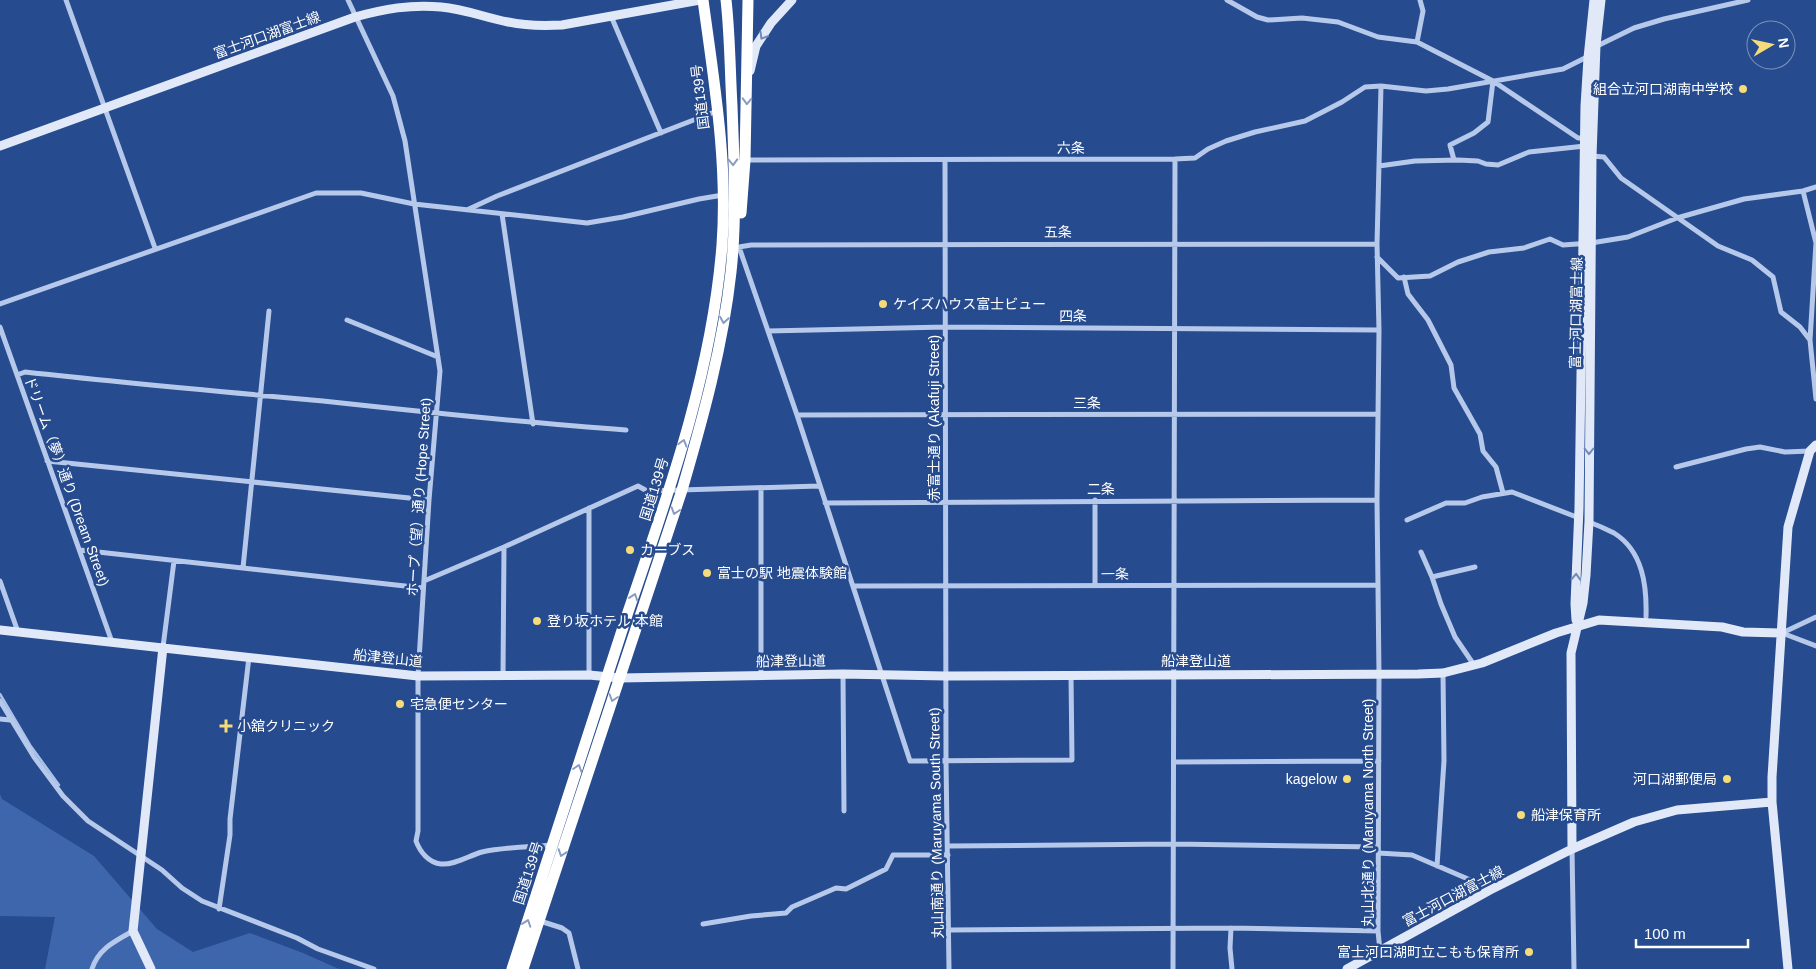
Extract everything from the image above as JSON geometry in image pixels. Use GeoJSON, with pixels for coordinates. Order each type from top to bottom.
{"type":"FeatureCollection","features":[{"type":"Feature","properties":{"kind":"highway","name":"国道139号"},"geometry":{"type":"LineString","coordinates":[[512,969],[670,490],[707,349],[722,247],[724,195],[723,163],[702,0]]}},
{"type":"Feature","properties":{"kind":"highway"},"geometry":{"type":"LineString","coordinates":[[731,272],[739,247],[745,160],[748,0]]}},
{"type":"Feature","properties":{"kind":"highway","name":"国道139号"},"geometry":{"type":"LineString","coordinates":[[523,969],[682,490],[702,420],[717,357],[731,272],[734,200],[726,4]]}},
{"type":"Feature","properties":{"kind":"main road","name":"富士河口湖富士線"},"geometry":{"type":"LineString","coordinates":[[0,146],[355,17],[393,8],[422,6],[464,10],[509,22],[539,26],[562,25],[702,0]]}},
{"type":"Feature","properties":{"kind":"main road"},"geometry":{"type":"LineString","coordinates":[[747,80],[756,46],[771,23],[792,0]]}},
{"type":"Feature","properties":{"kind":"main road","name":"富士河口湖富士線"},"geometry":{"type":"LineString","coordinates":[[1572,849],[1571,653],[1583,603],[1589,521],[1585,142],[1588,58],[1594,0]]}},
{"type":"Feature","properties":{"kind":"main road","name":"富士河口湖富士線"},"geometry":{"type":"LineString","coordinates":[[1577,625],[1575,604],[1587,243],[1596,45],[1601,0]]}},
{"type":"Feature","properties":{"kind":"main road"},"geometry":{"type":"LineString","coordinates":[[1788,969],[1772,802],[1788,527],[1813,448]]}},
{"type":"Feature","properties":{"kind":"main road","name":"船津登山道"},"geometry":{"type":"LineString","coordinates":[[0,630],[418,676],[589,675],[608,678],[843,674],[946,676],[1379,675],[1443,672],[1474,665],[1577,625],[1599,620],[1722,627],[1743,632],[1782,633]]}},
{"type":"Feature","properties":{"kind":"main road"},"geometry":{"type":"LineString","coordinates":[[151,969],[132,932],[164,648]]}},
{"type":"Feature","properties":{"kind":"main road","name":"富士河口湖富士線"},"geometry":{"type":"LineString","coordinates":[[1348,969],[1486,893],[1572,849],[1634,822],[1703,807],[1772,802]]}},
{"type":"Feature","properties":{"kind":"street"},"geometry":{"type":"LineString","coordinates":[[66,0],[155,248]]}},
{"type":"Feature","properties":{"kind":"street","name":"ホープ（望）通り (Hope Street)"},"geometry":{"type":"LineString","coordinates":[[348,0],[393,96],[405,141],[440,371],[429,500],[418,676],[418,831],[416,842],[425,856],[431,861],[440,864],[453,862],[482,852],[553,845]]}},
{"type":"Feature","properties":{"kind":"street"},"geometry":{"type":"LineString","coordinates":[[1227,0],[1257,17],[1268,20],[1302,18],[1338,22],[1378,38],[1417,42],[1494,81],[1585,142]]}},
{"type":"Feature","properties":{"kind":"street"},"geometry":{"type":"LineString","coordinates":[[1417,42],[1423,11],[1420,0]]}},
{"type":"Feature","properties":{"kind":"street"},"geometry":{"type":"LineString","coordinates":[[1381,86],[1426,91],[1563,69],[1588,58],[1596,45],[1602,44],[1634,28],[1664,19],[1748,0]]}},
{"type":"Feature","properties":{"kind":"street"},"geometry":{"type":"LineString","coordinates":[[611,16],[661,132]]}},
{"type":"Feature","properties":{"kind":"street"},"geometry":{"type":"LineString","coordinates":[[1454,160],[1450,145],[1482,128],[1488,122],[1494,81]]}},
{"type":"Feature","properties":{"kind":"street","name":"六条"},"geometry":{"type":"LineString","coordinates":[[745,160],[1195,158],[1208,149],[1226,141],[1254,132],[1305,121],[1342,102],[1365,87],[1381,86]]}},
{"type":"Feature","properties":{"kind":"street","name":"丸山北通り (Maruyama North Street)"},"geometry":{"type":"LineString","coordinates":[[1380,951],[1378,931],[1377,414],[1379,330],[1377,244],[1381,86]]}},
{"type":"Feature","properties":{"kind":"street"},"geometry":{"type":"LineString","coordinates":[[469,209],[497,196],[717,111]]}},
{"type":"Feature","properties":{"kind":"street"},"geometry":{"type":"LineString","coordinates":[[1379,166],[1415,161],[1454,160],[1478,161],[1498,165],[1529,152],[1585,142]]}},
{"type":"Feature","properties":{"kind":"street"},"geometry":{"type":"LineString","coordinates":[[1592,156],[1604,157],[1622,178],[1677,218],[1718,246],[1752,260],[1773,277],[1782,312],[1800,327],[1810,340]]}},
{"type":"Feature","properties":{"kind":"street"},"geometry":{"type":"LineString","coordinates":[[1173,969],[1174,159]]}},
{"type":"Feature","properties":{"kind":"street","name":"赤富士通り (Akafuji Street)"},"geometry":{"type":"LineString","coordinates":[[945,160],[946,676]]}},
{"type":"Feature","properties":{"kind":"street"},"geometry":{"type":"LineString","coordinates":[[1377,257],[1398,278],[1430,276],[1458,262],[1489,252],[1524,248],[1550,239],[1563,245],[1628,237],[1677,218],[1744,199],[1803,191],[1816,187]]}},
{"type":"Feature","properties":{"kind":"street"},"geometry":{"type":"LineString","coordinates":[[1803,191],[1816,243],[1810,340],[1816,399]]}},
{"type":"Feature","properties":{"kind":"street"},"geometry":{"type":"LineString","coordinates":[[0,304],[316,193],[361,193],[414,204],[587,223],[724,195]]}},
{"type":"Feature","properties":{"kind":"street"},"geometry":{"type":"LineString","coordinates":[[502,214],[533,424]]}},
{"type":"Feature","properties":{"kind":"street","name":"五条"},"geometry":{"type":"LineString","coordinates":[[739,247],[751,245],[944,244],[1377,244]]}},
{"type":"Feature","properties":{"kind":"street"},"geometry":{"type":"LineString","coordinates":[[739,247],[797,415],[910,761],[1072,760],[1071,676]]}},
{"type":"Feature","properties":{"kind":"street"},"geometry":{"type":"LineString","coordinates":[[1404,278],[1408,294],[1428,320],[1451,365],[1454,388],[1480,434],[1483,451],[1496,467],[1503,493]]}},
{"type":"Feature","properties":{"kind":"street"},"geometry":{"type":"LineString","coordinates":[[243,568],[268,311]]}},
{"type":"Feature","properties":{"kind":"street"},"geometry":{"type":"LineString","coordinates":[[348,320],[438,358]]}},
{"type":"Feature","properties":{"kind":"street","name":"ドリーム（夢）通り (Dream Street)"},"geometry":{"type":"LineString","coordinates":[[0,327],[112,642]]}},
{"type":"Feature","properties":{"kind":"street","name":"四条"},"geometry":{"type":"LineString","coordinates":[[768,331],[944,327],[1174,327],[1379,330]]}},
{"type":"Feature","properties":{"kind":"street"},"geometry":{"type":"LineString","coordinates":[[17,375],[25,372],[533,424],[626,430]]}},
{"type":"Feature","properties":{"kind":"street","name":"三条"},"geometry":{"type":"LineString","coordinates":[[797,415],[1377,414]]}},
{"type":"Feature","properties":{"kind":"street"},"geometry":{"type":"LineString","coordinates":[[1676,467],[1746,448],[1760,447],[1785,452],[1813,448]]}},
{"type":"Feature","properties":{"kind":"street"},"geometry":{"type":"LineString","coordinates":[[47,461],[429,500]]}},
{"type":"Feature","properties":{"kind":"street"},"geometry":{"type":"LineString","coordinates":[[424,581],[638,486],[647,491],[820,486]]}},
{"type":"Feature","properties":{"kind":"street"},"geometry":{"type":"LineString","coordinates":[[761,489],[761,676]]}},
{"type":"Feature","properties":{"kind":"street"},"geometry":{"type":"LineString","coordinates":[[1407,520],[1446,503],[1465,503],[1503,493],[1519,494],[1579,518]]}},
{"type":"Feature","properties":{"kind":"street"},"geometry":{"type":"LineString","coordinates":[[1095,500],[1095,585]]}},
{"type":"Feature","properties":{"kind":"street","name":"二条"},"geometry":{"type":"LineString","coordinates":[[825,503],[1095,500],[1377,500]]}},
{"type":"Feature","properties":{"kind":"street"},"geometry":{"type":"LineString","coordinates":[[589,508],[589,675]]}},
{"type":"Feature","properties":{"kind":"street"},"geometry":{"type":"LineString","coordinates":[[1589,521],[1614,533],[1626,543],[1637,559],[1643,574],[1646,592],[1646,617]]}},
{"type":"Feature","properties":{"kind":"street"},"geometry":{"type":"LineString","coordinates":[[503,676],[504,547]]}},
{"type":"Feature","properties":{"kind":"street"},"geometry":{"type":"LineString","coordinates":[[80,550],[423,588]]}},
{"type":"Feature","properties":{"kind":"street"},"geometry":{"type":"LineString","coordinates":[[1421,552],[1432,577],[1440,604],[1455,637],[1474,665]]}},
{"type":"Feature","properties":{"kind":"street"},"geometry":{"type":"LineString","coordinates":[[164,648],[167,606],[174,561]]}},
{"type":"Feature","properties":{"kind":"street"},"geometry":{"type":"LineString","coordinates":[[1432,577],[1474,567]]}},
{"type":"Feature","properties":{"kind":"street"},"geometry":{"type":"LineString","coordinates":[[0,581],[18,632]]}},
{"type":"Feature","properties":{"kind":"street","name":"一条"},"geometry":{"type":"LineString","coordinates":[[853,586],[1377,585]]}},
{"type":"Feature","properties":{"kind":"street"},"geometry":{"type":"LineString","coordinates":[[1782,633],[1816,618]]}},
{"type":"Feature","properties":{"kind":"street"},"geometry":{"type":"LineString","coordinates":[[1782,633],[1816,646]]}},
{"type":"Feature","properties":{"kind":"street"},"geometry":{"type":"LineString","coordinates":[[219,909],[229,844],[230,819],[249,657]]}},
{"type":"Feature","properties":{"kind":"street"},"geometry":{"type":"LineString","coordinates":[[1437,866],[1444,761],[1443,672]]}},
{"type":"Feature","properties":{"kind":"street"},"geometry":{"type":"LineString","coordinates":[[843,674],[844,812]]}},
{"type":"Feature","properties":{"kind":"street","name":"丸山南通り (Maruyama South Street)"},"geometry":{"type":"LineString","coordinates":[[946,676],[949,969]]}},
{"type":"Feature","properties":{"kind":"street"},"geometry":{"type":"LineString","coordinates":[[0,701],[34,758],[63,796],[88,821],[162,870],[188,893],[219,909],[297,938],[318,949],[374,969]]}},
{"type":"Feature","properties":{"kind":"street"},"geometry":{"type":"LineString","coordinates":[[0,719],[10,720]]}},
{"type":"Feature","properties":{"kind":"street"},"geometry":{"type":"LineString","coordinates":[[1174,762],[1379,761]]}},
{"type":"Feature","properties":{"kind":"street"},"geometry":{"type":"LineString","coordinates":[[948,846],[1174,844],[1378,850],[1412,854],[1482,885],[1486,893]]}},
{"type":"Feature","properties":{"kind":"street"},"geometry":{"type":"LineString","coordinates":[[1572,849],[1574,969]]}},
{"type":"Feature","properties":{"kind":"street"},"geometry":{"type":"LineString","coordinates":[[703,924],[735,918],[786,913],[792,907],[836,888],[846,889],[886,869],[892,855],[948,855]]}},
{"type":"Feature","properties":{"kind":"street"},"geometry":{"type":"LineString","coordinates":[[539,921],[562,928],[568,933],[578,969]]}},
{"type":"Feature","properties":{"kind":"street"},"geometry":{"type":"LineString","coordinates":[[1231,928],[1232,969]]}},
{"type":"Feature","properties":{"kind":"street"},"geometry":{"type":"LineString","coordinates":[[950,930],[1231,928],[1378,931]]}},
{"type":"Feature","properties":{"kind":"street"},"geometry":{"type":"LineString","coordinates":[[92,969],[108,945],[132,932]]}},
{"type":"Feature","properties":{"kind":"shaded area"},"geometry":{"type":"Polygon","coordinates":[[[0,794],[2,799],[94,856],[157,929],[193,952],[250,933],[339,969],[45,969],[55,917],[0,916],[0,794]]]}},
{"type":"Feature","properties":{"kind":"waterway"},"geometry":{"type":"LineString","coordinates":[[0,694],[30,745],[59,785]]}},
{"type":"Feature","properties":{"kind":"place","name":"組合立河口湖南中学校"},"geometry":{"type":"Point","coordinates":[1743,89]}},
{"type":"Feature","properties":{"kind":"place","name":"ケイズハウス富士ビュー"},"geometry":{"type":"Point","coordinates":[883,304]}},
{"type":"Feature","properties":{"kind":"place","name":"カーブス"},"geometry":{"type":"Point","coordinates":[630,550]}},
{"type":"Feature","properties":{"kind":"place","name":"富士の駅 地震体験館"},"geometry":{"type":"Point","coordinates":[707,573]}},
{"type":"Feature","properties":{"kind":"place","name":"登り坂ホテル 本館"},"geometry":{"type":"Point","coordinates":[537,621]}},
{"type":"Feature","properties":{"kind":"place","name":"宅急便センター"},"geometry":{"type":"Point","coordinates":[400,704]}},
{"type":"Feature","properties":{"kind":"place","name":"小舘クリニック"},"geometry":{"type":"Point","coordinates":[226,726]}},
{"type":"Feature","properties":{"kind":"place","name":"kagelow"},"geometry":{"type":"Point","coordinates":[1347,779]}},
{"type":"Feature","properties":{"kind":"place","name":"河口湖郵便局"},"geometry":{"type":"Point","coordinates":[1727,779]}},
{"type":"Feature","properties":{"kind":"place","name":"船津保育所"},"geometry":{"type":"Point","coordinates":[1521,815]}},
{"type":"Feature","properties":{"kind":"place","name":"富士河口湖町立こもも保育所"},"geometry":{"type":"Point","coordinates":[1529,952]}}]}
